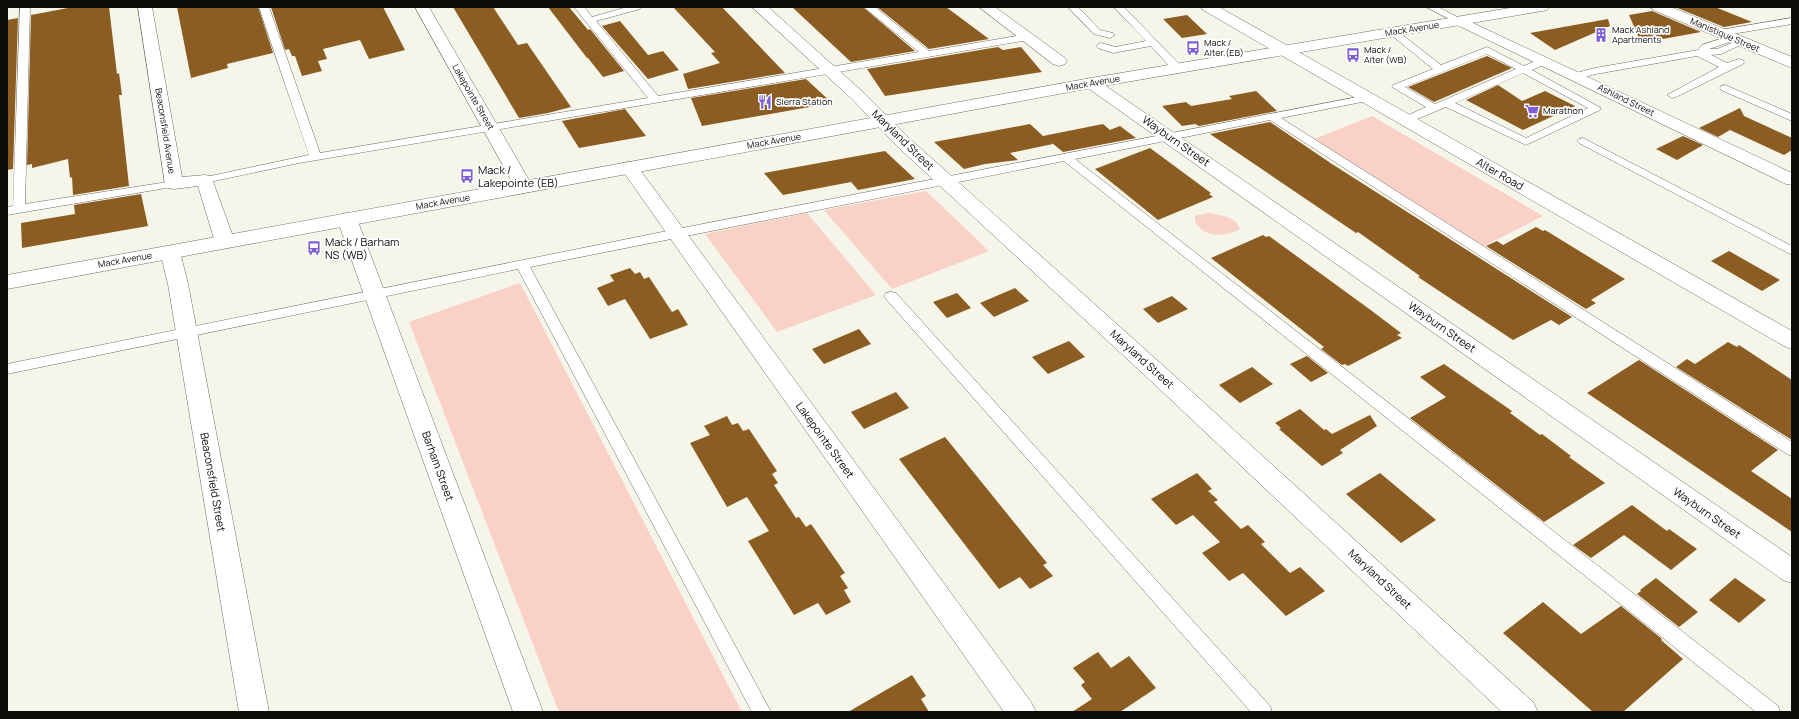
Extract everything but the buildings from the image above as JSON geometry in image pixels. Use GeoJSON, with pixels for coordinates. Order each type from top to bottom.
{"type":"FeatureCollection","features":[{"type":"Feature","properties":{"kind":"street","name":"Beaconsfield Avenue"},"geometry":{"type":"LineString","coordinates":[[145,7],[174,184],[205,180]]}},
{"type":"Feature","properties":{"kind":"street","name":"Lakepointe Street"},"geometry":{"type":"LineString","coordinates":[[422,7],[524,187]]}},
{"type":"Feature","properties":{"kind":"street","name":"Maryland Street"},"geometry":{"type":"LineString","coordinates":[[760,7],[1523,712]]}},
{"type":"Feature","properties":{"kind":"street"},"geometry":{"type":"LineString","coordinates":[[986,7],[1059,61]]}},
{"type":"Feature","properties":{"kind":"street","name":"Alter Road"},"geometry":{"type":"LineString","coordinates":[[1208,7],[1792,341]]}},
{"type":"Feature","properties":{"kind":"street","name":"Mack Avenue"},"geometry":{"type":"LineString","coordinates":[[7,282],[1091,83],[1542,7]]}},
{"type":"Feature","properties":{"kind":"street","name":"Manistique Street"},"geometry":{"type":"LineString","coordinates":[[1658,7],[1792,63]]}},
{"type":"Feature","properties":{"kind":"street","name":"Ashland Street"},"geometry":{"type":"LineString","coordinates":[[1460,21],[1792,180]]}},
{"type":"Feature","properties":{"kind":"street","name":"Wayburn Street"},"geometry":{"type":"LineString","coordinates":[[1091,83],[1792,572]]}},
{"type":"Feature","properties":{"kind":"street","name":"Lakepointe Street"},"geometry":{"type":"LineString","coordinates":[[629,167],[1021,712]]}},
{"type":"Feature","properties":{"kind":"street"},"geometry":{"type":"LineString","coordinates":[[205,180],[225,242]]}},
{"type":"Feature","properties":{"kind":"street","name":"Barham Street"},"geometry":{"type":"LineString","coordinates":[[347,219],[528,712]]}},
{"type":"Feature","properties":{"kind":"street","name":"Beaconsfield Street"},"geometry":{"type":"LineString","coordinates":[[170,252],[178,284],[254,712]]}},
{"type":"Feature","properties":{"kind":"lane"},"geometry":{"type":"LineString","coordinates":[[19,209],[25,7]]}},
{"type":"Feature","properties":{"kind":"lane"},"geometry":{"type":"LineString","coordinates":[[264,7],[316,158]]}},
{"type":"Feature","properties":{"kind":"lane"},"geometry":{"type":"LineString","coordinates":[[579,7],[655,100]]}},
{"type":"Feature","properties":{"kind":"lane"},"geometry":{"type":"LineString","coordinates":[[590,20],[636,7]]}},
{"type":"Feature","properties":{"kind":"lane"},"geometry":{"type":"LineString","coordinates":[[869,7],[927,54]]}},
{"type":"Feature","properties":{"kind":"lane"},"geometry":{"type":"LineString","coordinates":[[1073,7],[1113,50],[1153,43]]}},
{"type":"Feature","properties":{"kind":"lane"},"geometry":{"type":"LineString","coordinates":[[1119,7],[1177,68]]}},
{"type":"Feature","properties":{"kind":"lane"},"geometry":{"type":"LineString","coordinates":[[1431,7],[1460,21]]}},
{"type":"Feature","properties":{"kind":"lane"},"geometry":{"type":"LineString","coordinates":[[1582,79],[1595,71],[1700,52],[1705,47],[1731,38],[1792,21]]}},
{"type":"Feature","properties":{"kind":"lane"},"geometry":{"type":"LineString","coordinates":[[1393,32],[1440,69]]}},
{"type":"Feature","properties":{"kind":"lane"},"geometry":{"type":"LineString","coordinates":[[205,180],[316,158],[1028,37]]}},
{"type":"Feature","properties":{"kind":"lane"},"geometry":{"type":"LineString","coordinates":[[1435,108],[1396,87],[1487,50],[1596,108],[1526,142],[1447,103]]}},
{"type":"Feature","properties":{"kind":"lane"},"geometry":{"type":"LineString","coordinates":[[1700,52],[1727,67]]}},
{"type":"Feature","properties":{"kind":"lane"},"geometry":{"type":"LineString","coordinates":[[1406,120],[1544,61]]}},
{"type":"Feature","properties":{"kind":"lane"},"geometry":{"type":"LineString","coordinates":[[1672,95],[1739,62]]}},
{"type":"Feature","properties":{"kind":"lane"},"geometry":{"type":"LineString","coordinates":[[1725,88],[1792,118]]}},
{"type":"Feature","properties":{"kind":"lane"},"geometry":{"type":"LineString","coordinates":[[7,369],[677,233],[1368,98]]}},
{"type":"Feature","properties":{"kind":"lane"},"geometry":{"type":"LineString","coordinates":[[1272,117],[1792,450]]}},
{"type":"Feature","properties":{"kind":"lane"},"geometry":{"type":"LineString","coordinates":[[1583,141],[1792,251]]}},
{"type":"Feature","properties":{"kind":"lane"},"geometry":{"type":"LineString","coordinates":[[1066,157],[1771,712]]}},
{"type":"Feature","properties":{"kind":"lane"},"geometry":{"type":"LineString","coordinates":[[7,211],[174,184]]}},
{"type":"Feature","properties":{"kind":"lane"},"geometry":{"type":"LineString","coordinates":[[522,265],[762,712]]}},
{"type":"Feature","properties":{"kind":"lane"},"geometry":{"type":"LineString","coordinates":[[891,296],[1263,712]]}},
{"type":"Feature","properties":{"kind":"shaded area"},"geometry":{"type":"Polygon","coordinates":[[[1372,116],[1543,216],[1484,246],[1314,139],[1372,116]]]}},
{"type":"Feature","properties":{"kind":"shaded area"},"geometry":{"type":"Polygon","coordinates":[[[926,191],[989,251],[892,289],[824,210],[926,191]]]}},
{"type":"Feature","properties":{"kind":"shaded area"},"geometry":{"type":"Polygon","coordinates":[[[807,213],[876,295],[777,332],[705,234],[807,213]]]}},
{"type":"Feature","properties":{"kind":"shaded area"},"geometry":{"type":"Polygon","coordinates":[[[1208,213],[1235,221],[1240,229],[1230,233],[1218,235],[1203,231],[1196,223],[1195,216],[1208,213]]]}},
{"type":"Feature","properties":{"kind":"shaded area"},"geometry":{"type":"Polygon","coordinates":[[[520,283],[742,712],[559,712],[409,322],[520,283]]]}},
{"type":"Feature","properties":{"kind":"place","name":"Mack Ashland Apartments"},"geometry":{"type":"Point","coordinates":[1601,35]}},
{"type":"Feature","properties":{"kind":"place","name":"Mack / Alter (EB)"},"geometry":{"type":"Point","coordinates":[1193,48]}},
{"type":"Feature","properties":{"kind":"place","name":"Mack / Alter (WB)"},"geometry":{"type":"Point","coordinates":[1353,55]}},
{"type":"Feature","properties":{"kind":"place","name":"Sierra Station"},"geometry":{"type":"Point","coordinates":[765,102]}},
{"type":"Feature","properties":{"kind":"place","name":"Marathon"},"geometry":{"type":"Point","coordinates":[1532,111]}},
{"type":"Feature","properties":{"kind":"place","name":"Mack / Lakepointe (EB)"},"geometry":{"type":"Point","coordinates":[467,176]}},
{"type":"Feature","properties":{"kind":"place","name":"Mack / Barham NS (WB)"},"geometry":{"type":"Point","coordinates":[314,248]}}]}
